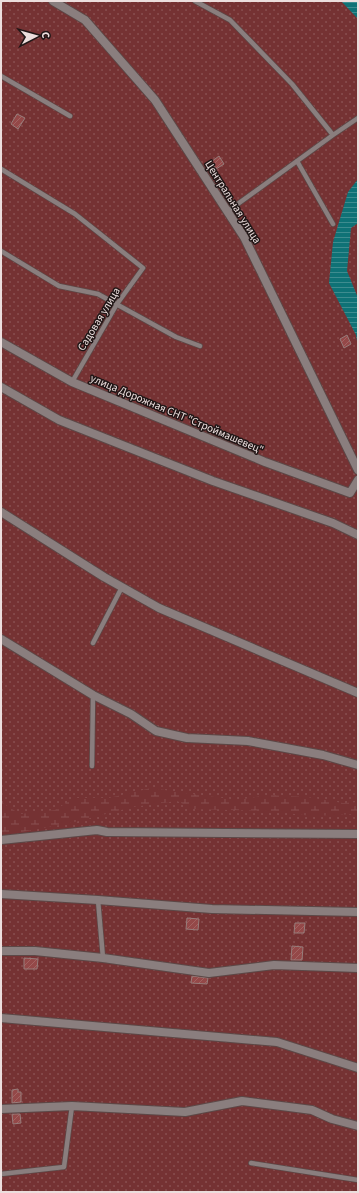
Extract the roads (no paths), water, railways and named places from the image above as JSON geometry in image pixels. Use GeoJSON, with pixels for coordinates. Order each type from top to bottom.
{"type":"FeatureCollection","features":[{"type":"Feature","properties":{"kind":"street","name":"Центральная улица"},"geometry":{"type":"LineString","coordinates":[[53,1],[85,20],[155,100],[228,211],[244,237],[358,470]]}},
{"type":"Feature","properties":{"kind":"street","name":"улица Дорожная СНТ \"Строймашевец\""},"geometry":{"type":"LineString","coordinates":[[1,342],[72,382],[264,462],[350,493],[358,480]]}},
{"type":"Feature","properties":{"kind":"street"},"geometry":{"type":"LineString","coordinates":[[1,388],[59,420],[213,481],[333,523],[358,535]]}},
{"type":"Feature","properties":{"kind":"street"},"geometry":{"type":"LineString","coordinates":[[1,512],[104,577],[159,608],[358,693]]}},
{"type":"Feature","properties":{"kind":"street"},"geometry":{"type":"LineString","coordinates":[[1,639],[93,694],[131,714],[156,731],[187,738],[248,741],[323,755],[358,764]]}},
{"type":"Feature","properties":{"kind":"street"},"geometry":{"type":"LineString","coordinates":[[1,840],[97,830],[107,832],[358,834]]}},
{"type":"Feature","properties":{"kind":"street"},"geometry":{"type":"LineString","coordinates":[[1,894],[212,909],[358,912]]}},
{"type":"Feature","properties":{"kind":"street"},"geometry":{"type":"LineString","coordinates":[[1,951],[35,951],[103,958],[209,973],[274,965],[358,968]]}},
{"type":"Feature","properties":{"kind":"street"},"geometry":{"type":"LineString","coordinates":[[1,1018],[278,1042],[358,1068]]}},
{"type":"Feature","properties":{"kind":"street"},"geometry":{"type":"LineString","coordinates":[[1,1109],[72,1106],[185,1112],[242,1101],[312,1110],[332,1119],[358,1126]]}},
{"type":"Feature","properties":{"kind":"lane"},"geometry":{"type":"LineString","coordinates":[[195,1],[230,20],[292,84],[333,135]]}},
{"type":"Feature","properties":{"kind":"lane"},"geometry":{"type":"LineString","coordinates":[[1,76],[70,116]]}},
{"type":"Feature","properties":{"kind":"lane"},"geometry":{"type":"LineString","coordinates":[[228,211],[358,118]]}},
{"type":"Feature","properties":{"kind":"lane"},"geometry":{"type":"LineString","coordinates":[[297,161],[333,224]]}},
{"type":"Feature","properties":{"kind":"lane","name":"Садовая улица"},"geometry":{"type":"LineString","coordinates":[[1,169],[75,214],[143,268],[117,304],[72,382]]}},
{"type":"Feature","properties":{"kind":"lane"},"geometry":{"type":"LineString","coordinates":[[1,251],[59,286],[98,294],[176,337],[200,346]]}},
{"type":"Feature","properties":{"kind":"lane"},"geometry":{"type":"LineString","coordinates":[[93,643],[122,587]]}},
{"type":"Feature","properties":{"kind":"lane"},"geometry":{"type":"LineString","coordinates":[[92,766],[93,694]]}},
{"type":"Feature","properties":{"kind":"lane"},"geometry":{"type":"LineString","coordinates":[[98,900],[103,958]]}},
{"type":"Feature","properties":{"kind":"lane"},"geometry":{"type":"LineString","coordinates":[[1,1174],[64,1167],[72,1106]]}},
{"type":"Feature","properties":{"kind":"lane"},"geometry":{"type":"LineString","coordinates":[[251,1163],[358,1180]]}},
{"type":"Feature","properties":{"kind":"water"},"geometry":{"type":"Polygon","coordinates":[[[341,1],[358,1],[358,19],[341,1]]]}},
{"type":"Feature","properties":{"kind":"water"},"geometry":{"type":"Polygon","coordinates":[[[358,179],[358,223],[351,228],[347,271],[358,298],[358,347],[356,335],[329,283],[333,242],[348,192],[358,179]]]}}]}
